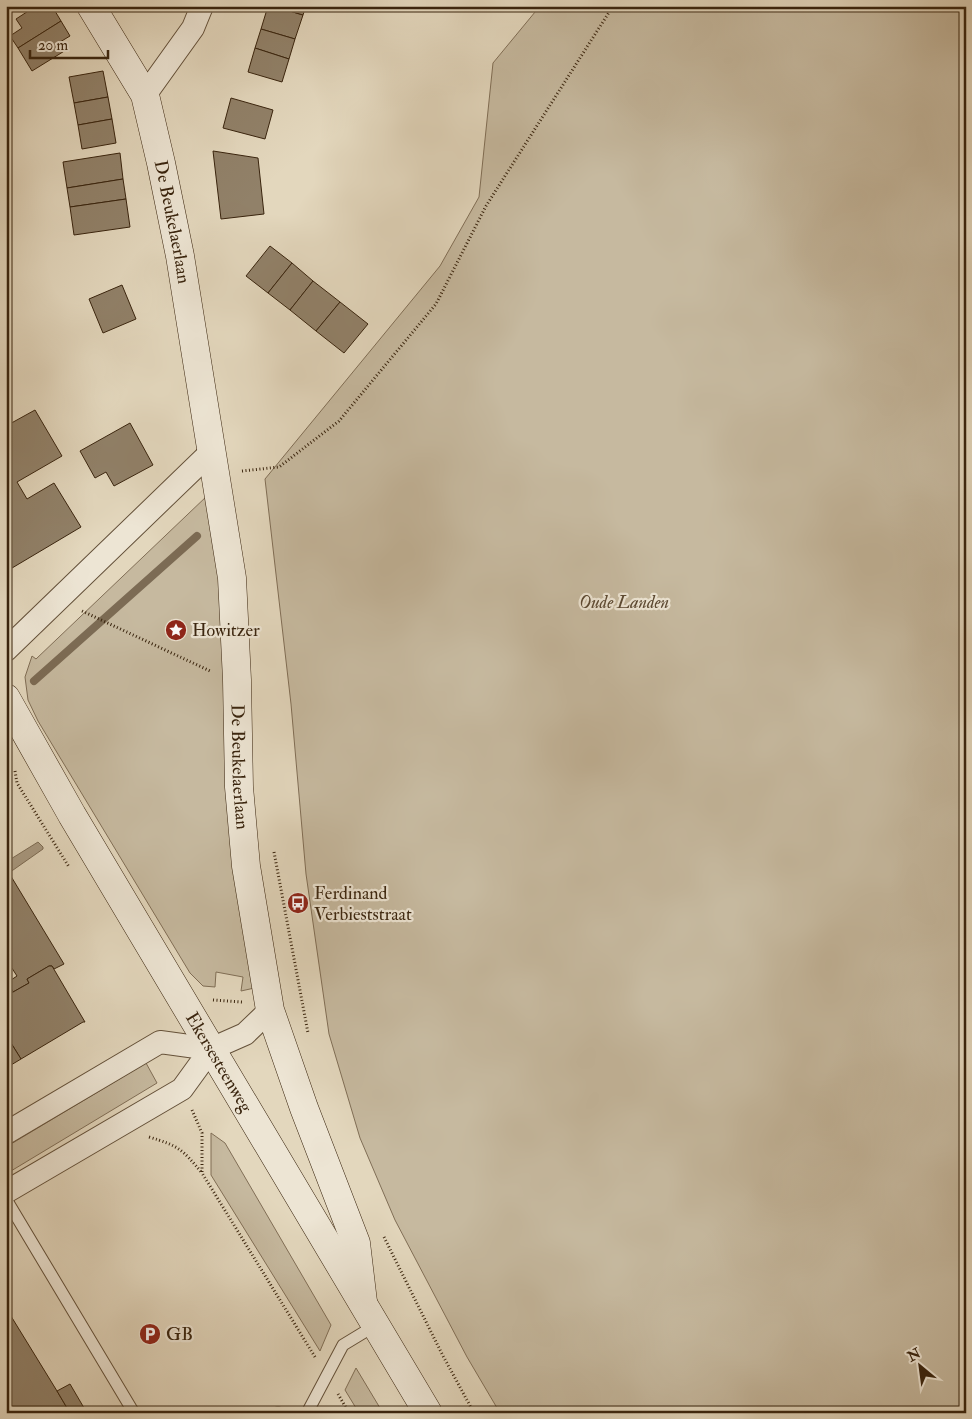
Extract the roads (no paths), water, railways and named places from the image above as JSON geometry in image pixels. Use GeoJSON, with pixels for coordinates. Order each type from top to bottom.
{"type":"FeatureCollection","features":[{"type":"Feature","properties":{"kind":"main road","name":"De Beukelaerlaan"},"geometry":{"type":"LineString","coordinates":[[91,6],[145,95],[180,256],[232,578],[237,680],[239,787],[246,866],[270,1007]]}},
{"type":"Feature","properties":{"kind":"main road","name":"Ekersesteenweg"},"geometry":{"type":"LineString","coordinates":[[6,698],[76,822],[428,1413]]}},
{"type":"Feature","properties":{"kind":"main road","name":"Ekersesteenweg"},"geometry":{"type":"LineString","coordinates":[[270,1007],[304,1108],[356,1242],[363,1302]]}},
{"type":"Feature","properties":{"kind":"street"},"geometry":{"type":"LineString","coordinates":[[145,95],[192,28],[202,6]]}},
{"type":"Feature","properties":{"kind":"street"},"geometry":{"type":"LineString","coordinates":[[6,650],[211,452]]}},
{"type":"Feature","properties":{"kind":"street"},"geometry":{"type":"LineString","coordinates":[[6,1192],[182,1089],[211,1049],[245,1034],[270,1007]]}},
{"type":"Feature","properties":{"kind":"street"},"geometry":{"type":"LineString","coordinates":[[6,1133],[160,1042],[211,1049]]}},
{"type":"Feature","properties":{"kind":"lane"},"geometry":{"type":"LineString","coordinates":[[6,1198],[134,1413]]}},
{"type":"Feature","properties":{"kind":"lane"},"geometry":{"type":"LineString","coordinates":[[307,1413],[343,1345],[376,1326]]}},
{"type":"Feature","properties":{"kind":"waterway"},"geometry":{"type":"LineString","coordinates":[[34,681],[197,536]]}},
{"type":"Feature","properties":{"kind":"place","name":"Howitzer"},"geometry":{"type":"Point","coordinates":[176,630]}},
{"type":"Feature","properties":{"kind":"place","name":"Ferdinand Verbieststraat"},"geometry":{"type":"Point","coordinates":[298,903]}},
{"type":"Feature","properties":{"kind":"place","name":"GB"},"geometry":{"type":"Point","coordinates":[150,1334]}},
{"type":"Feature","properties":{"kind":"park label","name":"Oude Landen"},"geometry":{"type":"Point","coordinates":[624,602]}}]}
